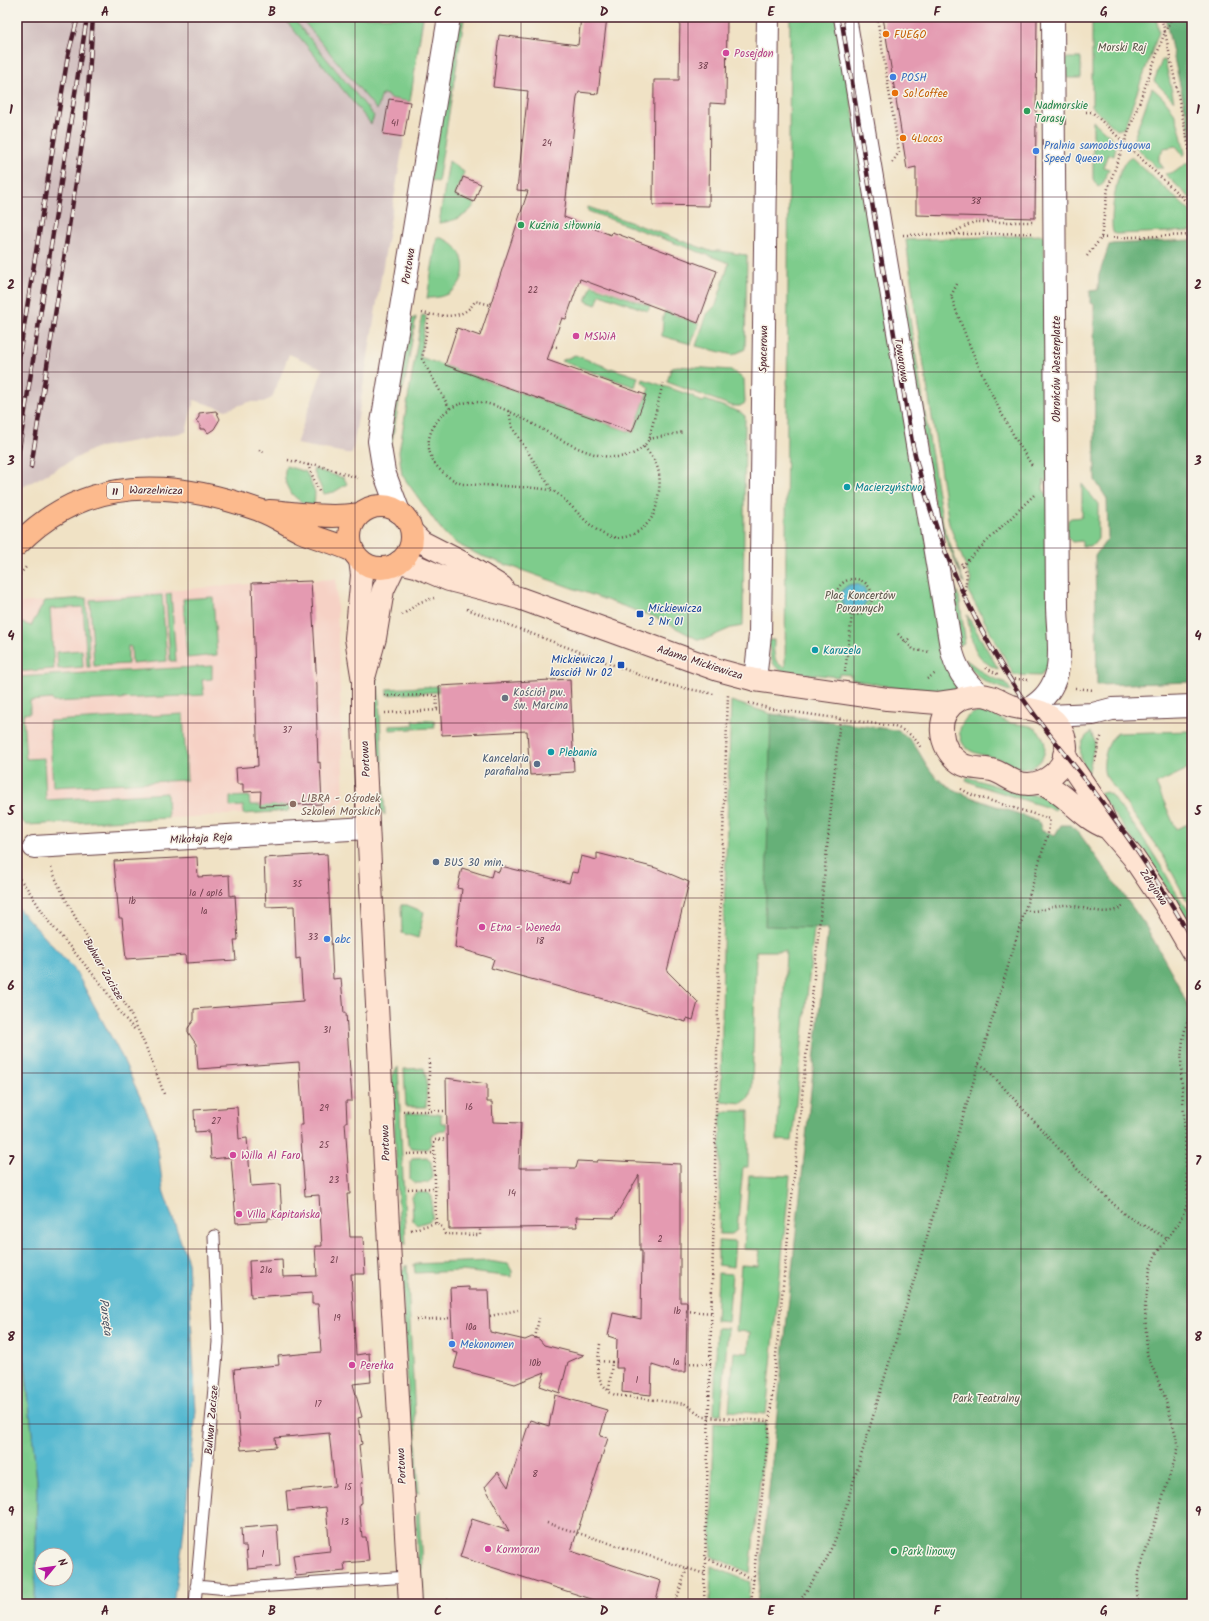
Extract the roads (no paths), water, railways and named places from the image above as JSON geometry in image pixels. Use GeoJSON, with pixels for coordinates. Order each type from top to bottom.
{"type":"FeatureCollection","features":[{"type":"Feature","properties":{"kind":"main road","name":"Warzelnicza"},"geometry":{"type":"LineString","coordinates":[[25,538],[60,512],[80,502],[109,492],[128,488],[160,488],[197,492],[260,510],[302,532],[356,556]]}},
{"type":"Feature","properties":{"kind":"main road","name":"11"},"geometry":{"type":"LineString","coordinates":[[359,514],[368,508],[378,506],[389,507],[399,512]]}},
{"type":"Feature","properties":{"kind":"main road","name":"Warzelnicza"},"geometry":{"type":"LineString","coordinates":[[260,510],[308,513],[327,517],[359,514]]}},
{"type":"Feature","properties":{"kind":"main road"},"geometry":{"type":"LineString","coordinates":[[397,564],[409,549],[412,532],[408,523],[399,512]]}},
{"type":"Feature","properties":{"kind":"main road"},"geometry":{"type":"LineString","coordinates":[[356,556],[349,535],[352,524],[359,514]]}},
{"type":"Feature","properties":{"kind":"main road","name":"11"},"geometry":{"type":"LineString","coordinates":[[356,556],[375,568],[388,568],[397,564]]}},
{"type":"Feature","properties":{"kind":"street","name":"Portowa"},"geometry":{"type":"LineString","coordinates":[[399,512],[384,472],[379,441],[449,17]]}},
{"type":"Feature","properties":{"kind":"street","name":"Spacerowa"},"geometry":{"type":"LineString","coordinates":[[755,680],[760,631],[768,17]]}},
{"type":"Feature","properties":{"kind":"street","name":"Towarowa"},"geometry":{"type":"LineString","coordinates":[[845,17],[951,647],[955,665],[966,682],[980,695]]}},
{"type":"Feature","properties":{"kind":"street","name":"Obrońców Westerplatte"},"geometry":{"type":"LineString","coordinates":[[1039,712],[1037,704],[1052,688],[1059,664],[1057,607],[1053,17]]}},
{"type":"Feature","properties":{"kind":"street","name":"Adama Mickiewicza"},"geometry":{"type":"LineString","coordinates":[[412,532],[422,542],[463,563],[520,598]]}},
{"type":"Feature","properties":{"kind":"street","name":"Portowa"},"geometry":{"type":"LineString","coordinates":[[356,556],[362,575],[356,638],[363,681],[368,828],[410,1604]]}},
{"type":"Feature","properties":{"kind":"street","name":"Portowa"},"geometry":{"type":"LineString","coordinates":[[363,681],[375,638],[383,590],[397,564]]}},
{"type":"Feature","properties":{"kind":"street","name":"Adama Mickiewicza"},"geometry":{"type":"LineString","coordinates":[[397,564],[416,566],[449,580],[520,598],[718,670],[755,680],[887,699],[938,704],[959,700]]}},
{"type":"Feature","properties":{"kind":"street"},"geometry":{"type":"LineString","coordinates":[[1093,714],[1065,749],[1057,771],[1049,778],[1040,782],[1019,783],[987,769],[974,768],[961,764],[950,754],[942,738],[945,713],[959,700],[980,695],[995,698],[1009,705],[1039,712],[1093,714],[1112,709],[1192,706]]}},
{"type":"Feature","properties":{"kind":"street","name":"Adama Mickiewicza"},"geometry":{"type":"LineString","coordinates":[[887,699],[920,714],[942,738]]}},
{"type":"Feature","properties":{"kind":"street"},"geometry":{"type":"LineString","coordinates":[[1039,712],[1060,728],[1065,749]]}},
{"type":"Feature","properties":{"kind":"street","name":"Zdrojowa"},"geometry":{"type":"LineString","coordinates":[[1065,749],[1098,805],[1108,828],[1144,873],[1169,911],[1192,951]]}},
{"type":"Feature","properties":{"kind":"street","name":"Zdrojowa"},"geometry":{"type":"LineString","coordinates":[[1040,782],[1054,788],[1094,823],[1108,828]]}},
{"type":"Feature","properties":{"kind":"street","name":"Mikołaja Reja"},"geometry":{"type":"LineString","coordinates":[[38,846],[368,828]]}},
{"type":"Feature","properties":{"kind":"lane","name":"Bulwar Zacisze"},"geometry":{"type":"LineString","coordinates":[[195,1604],[218,1342],[214,1236]]}},
{"type":"Feature","properties":{"kind":"lane"},"geometry":{"type":"LineString","coordinates":[[196,1586],[228,1589],[408,1577]]}},
{"type":"Feature","properties":{"kind":"water"},"geometry":{"type":"Polygon","coordinates":[[[854,584],[863,588],[867,597],[863,606],[854,610],[845,606],[841,597],[845,588],[854,584]]]}},
{"type":"Feature","properties":{"kind":"water","name":"Parsęta"},"geometry":{"type":"Polygon","coordinates":[[[17,907],[75,970],[122,1057],[156,1132],[163,1190],[188,1262],[196,1411],[182,1547],[173,1604],[35,1604],[35,1587],[74,1587],[74,1547],[36,1547],[37,1481],[22,1334],[17,1312],[17,907]]]}},
{"type":"Feature","properties":{"kind":"railway"},"geometry":{"type":"LineString","coordinates":[[17,369],[68,55],[78,17]]}},
{"type":"Feature","properties":{"kind":"railway"},"geometry":{"type":"LineString","coordinates":[[17,462],[87,17]]}},
{"type":"Feature","properties":{"kind":"railway"},"geometry":{"type":"LineString","coordinates":[[31,467],[86,119],[93,17]]}},
{"type":"Feature","properties":{"kind":"railway"},"geometry":{"type":"LineString","coordinates":[[841,17],[912,442],[920,475],[941,540],[968,603],[984,634],[1019,693],[1133,845],[1170,901],[1192,940]]}},
{"type":"Feature","properties":{"kind":"place","name":"FUEGO"},"geometry":{"type":"Point","coordinates":[886,34]}},
{"type":"Feature","properties":{"kind":"place","name":"Posejdon"},"geometry":{"type":"Point","coordinates":[726,53]}},
{"type":"Feature","properties":{"kind":"place","name":"POSH"},"geometry":{"type":"Point","coordinates":[893,77]}},
{"type":"Feature","properties":{"kind":"place","name":"So!Coffee"},"geometry":{"type":"Point","coordinates":[895,93]}},
{"type":"Feature","properties":{"kind":"place","name":"Nadmorskie Tarasy"},"geometry":{"type":"Point","coordinates":[1027,111]}},
{"type":"Feature","properties":{"kind":"place","name":"4Locos"},"geometry":{"type":"Point","coordinates":[903,138]}},
{"type":"Feature","properties":{"kind":"place","name":"Pralnia samoobsługowa Speed Queen"},"geometry":{"type":"Point","coordinates":[1036,151]}},
{"type":"Feature","properties":{"kind":"place","name":"Kuźnia siłownia"},"geometry":{"type":"Point","coordinates":[521,225]}},
{"type":"Feature","properties":{"kind":"place","name":"MSWiA"},"geometry":{"type":"Point","coordinates":[576,336]}},
{"type":"Feature","properties":{"kind":"place","name":"Macierzyństwo"},"geometry":{"type":"Point","coordinates":[847,487]}},
{"type":"Feature","properties":{"kind":"place","name":"Mickiewicza 2 Nr 01"},"geometry":{"type":"Point","coordinates":[640,614]}},
{"type":"Feature","properties":{"kind":"place","name":"Karuzela"},"geometry":{"type":"Point","coordinates":[815,650]}},
{"type":"Feature","properties":{"kind":"place","name":"Mickiewicza 1 kosciół Nr 02"},"geometry":{"type":"Point","coordinates":[621,665]}},
{"type":"Feature","properties":{"kind":"place","name":"Kościół pw. św. Marcina"},"geometry":{"type":"Point","coordinates":[505,698]}},
{"type":"Feature","properties":{"kind":"place","name":"Plebania"},"geometry":{"type":"Point","coordinates":[551,752]}},
{"type":"Feature","properties":{"kind":"place","name":"Kancelaria parafialna"},"geometry":{"type":"Point","coordinates":[537,764]}},
{"type":"Feature","properties":{"kind":"place","name":"LIBRA - Ośrodek Szkoleń Morskich"},"geometry":{"type":"Point","coordinates":[293,804]}},
{"type":"Feature","properties":{"kind":"place","name":"BUS 30 min."},"geometry":{"type":"Point","coordinates":[436,862]}},
{"type":"Feature","properties":{"kind":"place","name":"Etna - Weneda"},"geometry":{"type":"Point","coordinates":[482,927]}},
{"type":"Feature","properties":{"kind":"place","name":"abc"},"geometry":{"type":"Point","coordinates":[327,939]}},
{"type":"Feature","properties":{"kind":"place","name":"Willa Al Faro"},"geometry":{"type":"Point","coordinates":[233,1155]}},
{"type":"Feature","properties":{"kind":"place","name":"Villa Kapitańska"},"geometry":{"type":"Point","coordinates":[239,1214]}},
{"type":"Feature","properties":{"kind":"place","name":"Mekonomen"},"geometry":{"type":"Point","coordinates":[452,1344]}},
{"type":"Feature","properties":{"kind":"place","name":"Perełka"},"geometry":{"type":"Point","coordinates":[352,1365]}},
{"type":"Feature","properties":{"kind":"place","name":"Kormoran"},"geometry":{"type":"Point","coordinates":[488,1549]}},
{"type":"Feature","properties":{"kind":"place","name":"Park linowy"},"geometry":{"type":"Point","coordinates":[894,1551]}},
{"type":"Feature","properties":{"kind":"park label","name":"Morski Raj"},"geometry":{"type":"Point","coordinates":[1122,47]}},
{"type":"Feature","properties":{"kind":"park label","name":"Plac Koncertów Porannych"},"geometry":{"type":"Point","coordinates":[860,601]}},
{"type":"Feature","properties":{"kind":"park label","name":"Park Teatralny"},"geometry":{"type":"Point","coordinates":[986,1398]}}]}
